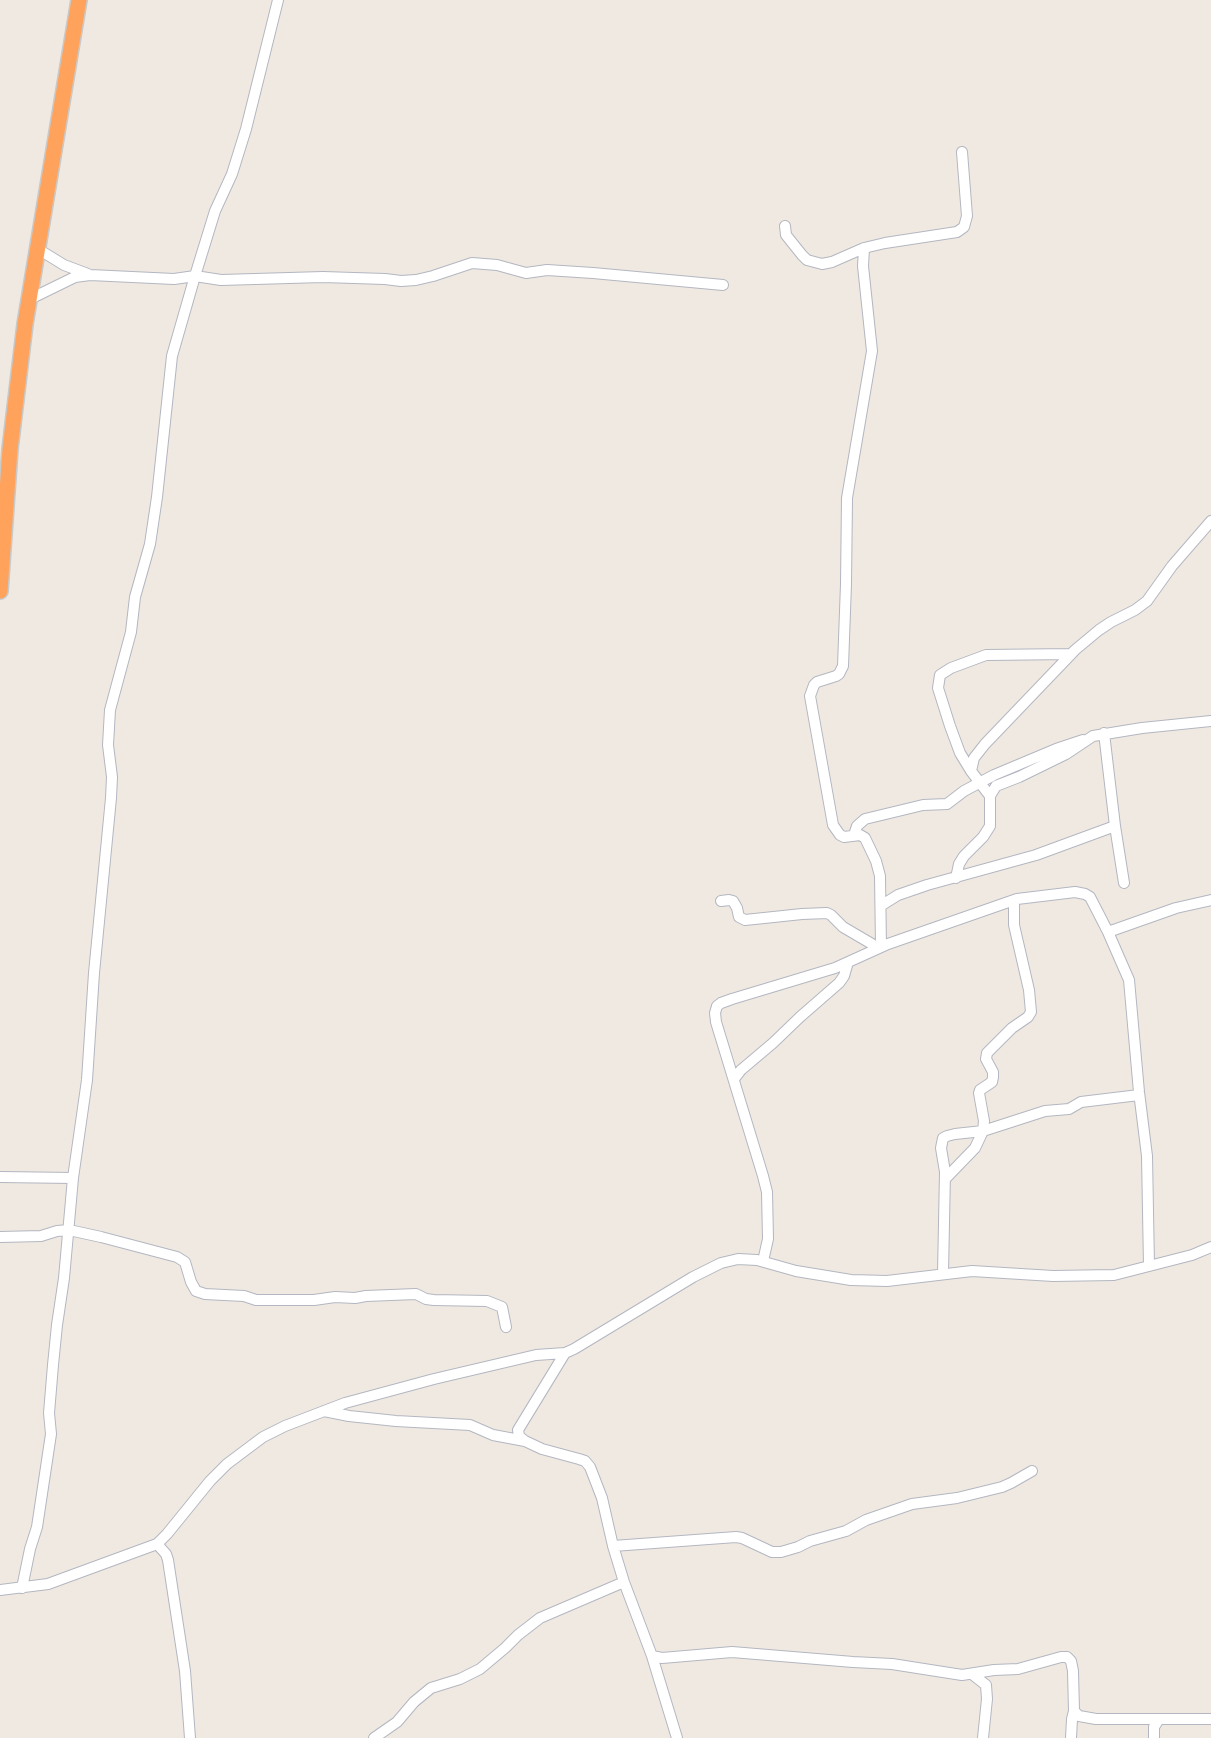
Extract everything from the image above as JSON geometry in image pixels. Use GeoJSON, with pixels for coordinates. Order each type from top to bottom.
{"type":"FeatureCollection","features":[{"type":"Feature","properties":{"kind":"highway"},"geometry":{"type":"LineString","coordinates":[[0,591],[10,449],[30,299],[79,0]]}},
{"type":"Feature","properties":{"kind":"street"},"geometry":{"type":"LineString","coordinates":[[22,1588],[30,1549],[37,1527],[51,1434],[49,1414],[52,1365],[69,1230],[73,1178],[87,1080],[94,973],[111,798],[112,777],[108,745],[110,710],[131,632],[135,597],[150,544],[172,356],[194,276],[215,211],[232,174],[246,129],[278,0]]}},
{"type":"Feature","properties":{"kind":"street"},"geometry":{"type":"LineString","coordinates":[[785,226],[786,235],[790,242],[807,260],[822,264],[886,242],[957,232],[964,227],[967,216],[962,152]]}},
{"type":"Feature","properties":{"kind":"street"},"geometry":{"type":"LineString","coordinates":[[864,248],[863,266],[872,351],[847,498],[843,666],[842,671],[836,676],[817,682],[811,690],[810,696],[833,825],[840,835],[844,837],[860,835],[866,838],[880,876],[882,923],[873,948]]}},
{"type":"Feature","properties":{"kind":"street"},"geometry":{"type":"LineString","coordinates":[[38,249],[64,265],[90,275]]}},
{"type":"Feature","properties":{"kind":"street"},"geometry":{"type":"LineString","coordinates":[[30,299],[75,277],[90,275],[174,279],[194,276],[221,280],[323,277],[372,278],[401,281],[433,276],[472,263],[497,265],[526,274],[547,270],[724,285]]}},
{"type":"Feature","properties":{"kind":"street"},"geometry":{"type":"LineString","coordinates":[[971,771],[974,758],[985,744],[1071,654],[1099,630],[1147,602],[1172,566],[1211,521]]}},
{"type":"Feature","properties":{"kind":"street"},"geometry":{"type":"LineString","coordinates":[[990,796],[960,754],[938,688],[940,675],[951,668],[986,655],[1071,654]]}},
{"type":"Feature","properties":{"kind":"street"},"geometry":{"type":"LineString","coordinates":[[854,835],[858,826],[865,819],[923,805],[947,804],[972,786],[1062,746],[1104,733],[1211,720]]}},
{"type":"Feature","properties":{"kind":"street"},"geometry":{"type":"LineString","coordinates":[[1104,733],[1124,883]]}},
{"type":"Feature","properties":{"kind":"street"},"geometry":{"type":"LineString","coordinates":[[956,878],[959,864],[964,856],[983,837],[990,826],[990,796],[996,786],[1019,778],[1066,754],[1088,738]]}},
{"type":"Feature","properties":{"kind":"street"},"geometry":{"type":"LineString","coordinates":[[882,905],[898,895],[1036,855],[1115,826]]}},
{"type":"Feature","properties":{"kind":"street"},"geometry":{"type":"LineString","coordinates":[[763,1261],[768,1239],[767,1192],[716,1022],[714,1013],[716,1006],[732,999],[835,968],[873,948],[1014,900],[1074,892],[1086,894],[1090,897],[1129,980],[1139,1094],[1147,1156],[1150,1266]]}},
{"type":"Feature","properties":{"kind":"street"},"geometry":{"type":"LineString","coordinates":[[945,1179],[975,1148],[983,1131],[984,1121],[979,1093],[992,1082],[993,1077],[993,1072],[986,1059],[987,1053],[1012,1028],[1028,1017],[1031,1012],[1029,990],[1014,925],[1014,900]]}},
{"type":"Feature","properties":{"kind":"street"},"geometry":{"type":"LineString","coordinates":[[1108,932],[1176,908],[1211,900]]}},
{"type":"Feature","properties":{"kind":"street"},"geometry":{"type":"LineString","coordinates":[[721,901],[733,901],[739,917],[745,920],[827,913],[873,948]]}},
{"type":"Feature","properties":{"kind":"street"},"geometry":{"type":"LineString","coordinates":[[734,1079],[741,1070],[773,1044],[800,1017],[839,983],[844,976],[848,962]]}},
{"type":"Feature","properties":{"kind":"street"},"geometry":{"type":"LineString","coordinates":[[943,1274],[945,1172],[941,1148],[944,1138],[955,1134],[983,1131],[1045,1111],[1069,1109],[1081,1102],[1139,1094]]}},
{"type":"Feature","properties":{"kind":"street"},"geometry":{"type":"LineString","coordinates":[[0,1177],[73,1178]]}},
{"type":"Feature","properties":{"kind":"street"},"geometry":{"type":"LineString","coordinates":[[0,1237],[41,1236],[57,1231],[69,1230],[181,1259],[186,1262],[191,1282],[200,1293],[244,1296],[256,1300],[314,1300],[335,1297],[355,1298],[416,1294],[426,1299],[434,1300],[487,1301],[499,1304],[502,1307],[506,1327]]}},
{"type":"Feature","properties":{"kind":"street"},"geometry":{"type":"LineString","coordinates":[[0,1590],[48,1584],[63,1580],[157,1544],[210,1481],[227,1464],[263,1437],[285,1426],[345,1403],[490,1365],[536,1355],[565,1353],[693,1277],[721,1263],[738,1259],[763,1261],[796,1271],[851,1280],[887,1281],[972,1271],[1053,1276],[1114,1275],[1192,1255],[1211,1247]]}},
{"type":"Feature","properties":{"kind":"street"},"geometry":{"type":"LineString","coordinates":[[525,1441],[519,1436],[518,1430],[565,1353]]}},
{"type":"Feature","properties":{"kind":"street"},"geometry":{"type":"LineString","coordinates":[[323,1411],[396,1421],[470,1425],[493,1435],[525,1441],[542,1449],[585,1461],[590,1467],[602,1498],[613,1546],[624,1582],[652,1656],[677,1738]]}},
{"type":"Feature","properties":{"kind":"street"},"geometry":{"type":"LineString","coordinates":[[613,1546],[736,1537],[772,1552],[781,1552],[816,1539],[846,1531],[866,1520],[912,1504],[957,1498],[1002,1487],[1011,1484],[1032,1470]]}},
{"type":"Feature","properties":{"kind":"street"},"geometry":{"type":"LineString","coordinates":[[157,1544],[166,1554],[168,1560],[185,1671],[190,1738]]}},
{"type":"Feature","properties":{"kind":"street"},"geometry":{"type":"LineString","coordinates":[[374,1738],[397,1722],[414,1702],[430,1688],[460,1679],[480,1669],[540,1618],[624,1582]]}},
{"type":"Feature","properties":{"kind":"street"},"geometry":{"type":"LineString","coordinates":[[652,1656],[662,1658],[732,1652],[892,1664],[962,1675],[994,1670],[1018,1670],[1067,1657],[1072,1661],[1073,1671],[1074,1711],[1072,1738]]}},
{"type":"Feature","properties":{"kind":"street"},"geometry":{"type":"LineString","coordinates":[[972,1674],[986,1685],[987,1699],[983,1738]]}},
{"type":"Feature","properties":{"kind":"street"},"geometry":{"type":"LineString","coordinates":[[1074,1711],[1079,1716],[1096,1719],[1211,1719]]}},
{"type":"Feature","properties":{"kind":"street"},"geometry":{"type":"LineString","coordinates":[[1154,1738],[1154,1727],[1160,1719]]}}]}
